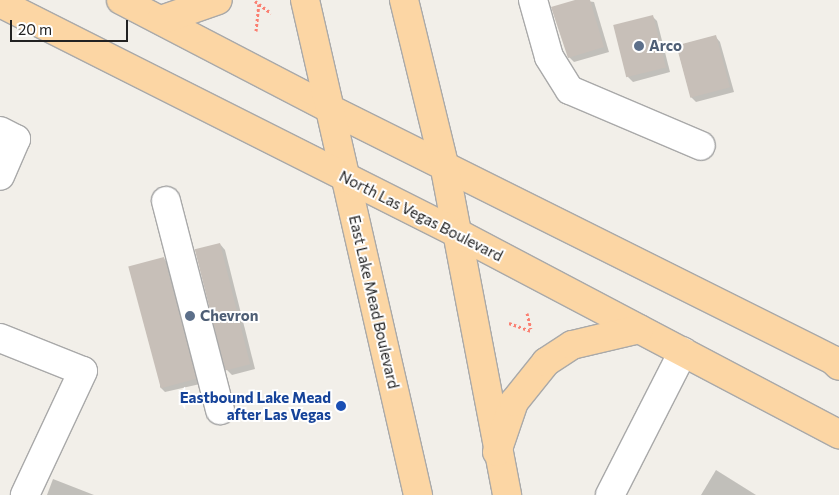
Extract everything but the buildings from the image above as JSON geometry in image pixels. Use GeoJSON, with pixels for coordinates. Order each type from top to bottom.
{"type":"FeatureCollection","features":[{"type":"Feature","properties":{"kind":"main road"},"geometry":{"type":"LineString","coordinates":[[122,0],[330,109],[444,164],[833,360],[839,366]]}},
{"type":"Feature","properties":{"kind":"main road"},"geometry":{"type":"LineString","coordinates":[[161,20],[218,0]]}},
{"type":"Feature","properties":{"kind":"main road","name":"East Lake Mead Boulevard"},"geometry":{"type":"LineString","coordinates":[[305,0],[418,495]]}},
{"type":"Feature","properties":{"kind":"main road"},"geometry":{"type":"LineString","coordinates":[[404,0],[444,164],[497,453],[507,495]]}},
{"type":"Feature","properties":{"kind":"main road","name":"North Las Vegas Boulevard"},"geometry":{"type":"LineString","coordinates":[[0,3],[457,233],[839,434]]}},
{"type":"Feature","properties":{"kind":"main road"},"geometry":{"type":"LineString","coordinates":[[497,453],[514,402],[546,362],[572,345],[639,329]]}},
{"type":"Feature","properties":{"kind":"lane"},"geometry":{"type":"LineString","coordinates":[[533,0],[549,57],[570,90],[701,146]]}},
{"type":"Feature","properties":{"kind":"lane"},"geometry":{"type":"LineString","coordinates":[[0,132],[16,139],[0,176]]}},
{"type":"Feature","properties":{"kind":"lane"},"geometry":{"type":"LineString","coordinates":[[166,200],[220,410]]}},
{"type":"Feature","properties":{"kind":"lane"},"geometry":{"type":"LineString","coordinates":[[0,338],[83,372],[25,495]]}},
{"type":"Feature","properties":{"kind":"lane"},"geometry":{"type":"LineString","coordinates":[[610,495],[683,352]]}},
{"type":"Feature","properties":{"kind":"path"},"geometry":{"type":"LineString","coordinates":[[255,1],[271,13]]}},
{"type":"Feature","properties":{"kind":"path"},"geometry":{"type":"LineString","coordinates":[[256,32],[259,4]]}},
{"type":"Feature","properties":{"kind":"path"},"geometry":{"type":"LineString","coordinates":[[527,313],[533,341]]}},
{"type":"Feature","properties":{"kind":"path"},"geometry":{"type":"LineString","coordinates":[[505,322],[532,332]]}},
{"type":"Feature","properties":{"kind":"place","name":"Arco"},"geometry":{"type":"Point","coordinates":[639,46]}},
{"type":"Feature","properties":{"kind":"place","name":"Chevron"},"geometry":{"type":"Point","coordinates":[190,316]}},
{"type":"Feature","properties":{"kind":"place","name":"Eastbound Lake Mead after Las Vegas"},"geometry":{"type":"Point","coordinates":[341,406]}}]}
